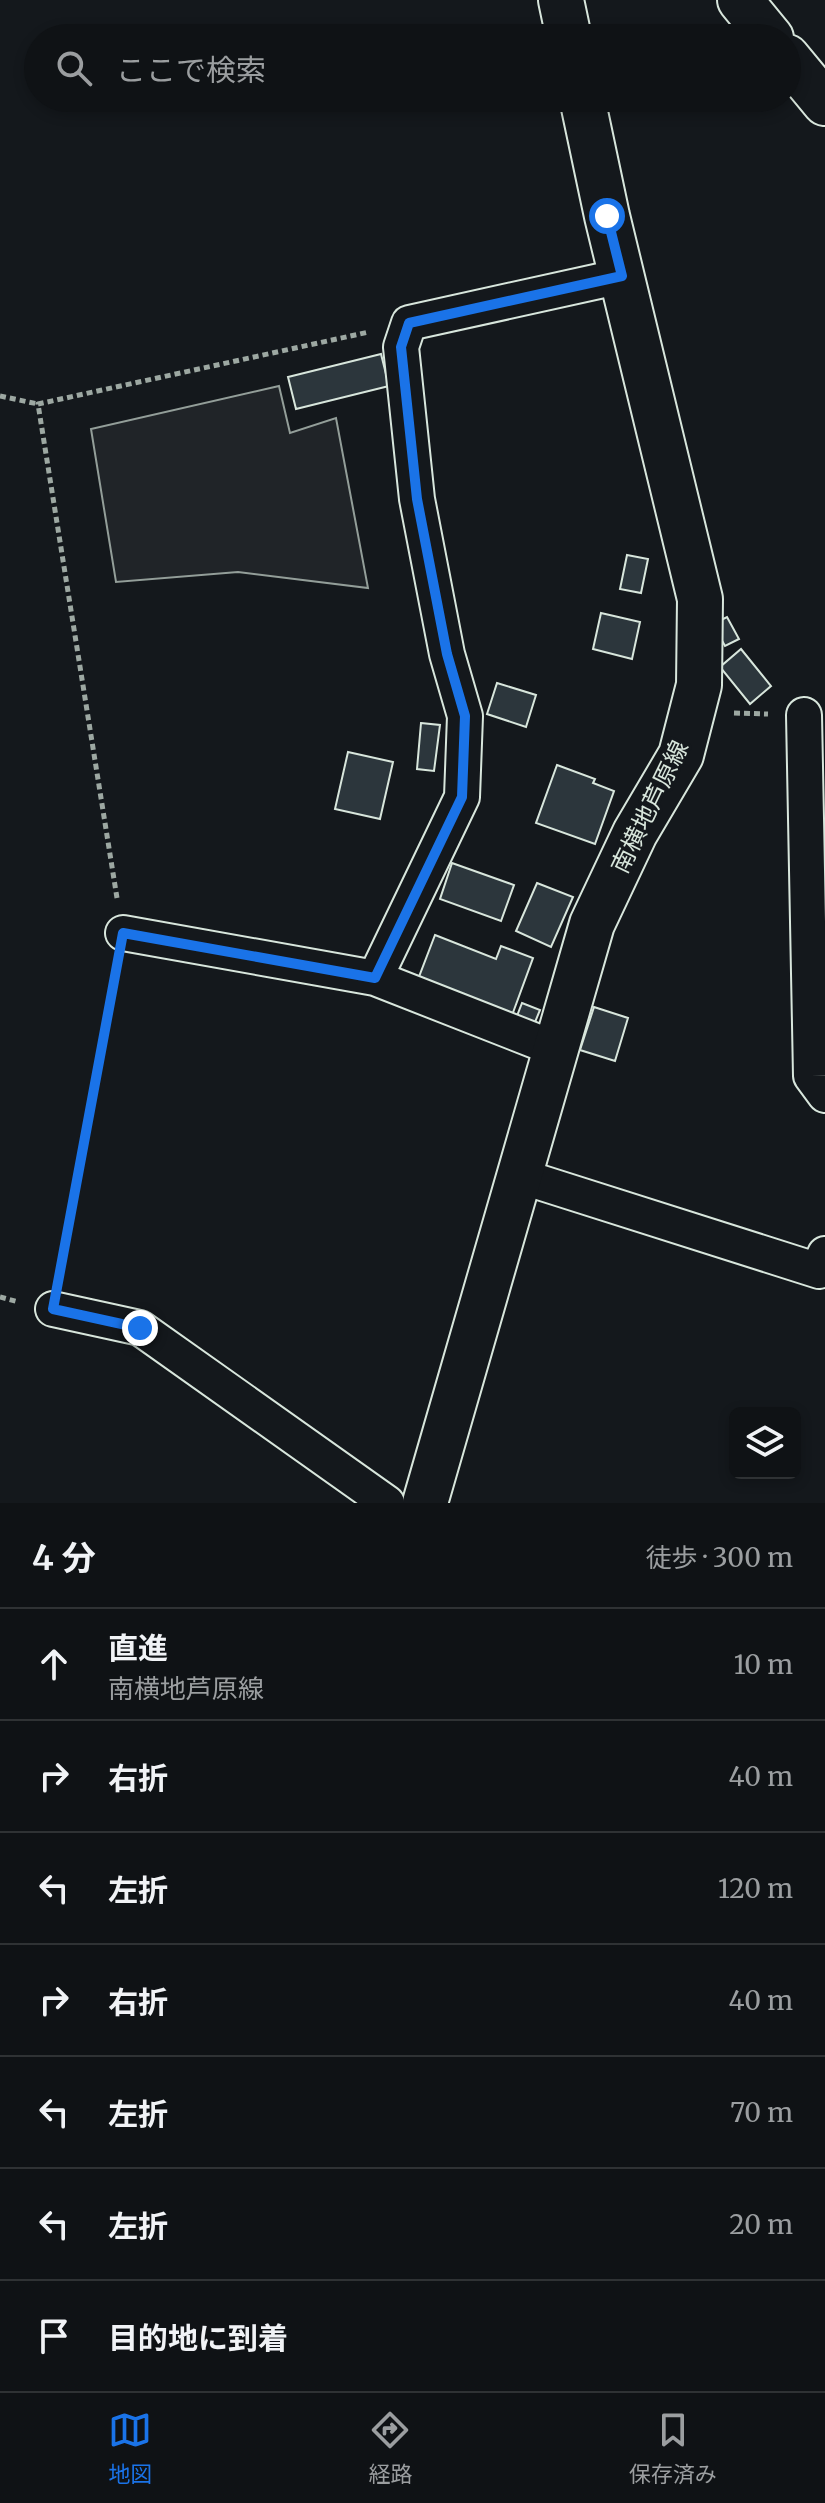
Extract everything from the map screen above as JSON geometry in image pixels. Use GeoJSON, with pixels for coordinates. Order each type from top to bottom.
{"type":"FeatureCollection","features":[{"type":"Feature","properties":{"kind":"main road"},"geometry":{"type":"LineString","coordinates":[[561,0],[566,24]]}},
{"type":"Feature","properties":{"kind":"main road"},"geometry":{"type":"LineString","coordinates":[[740,0],[760,24]]}},
{"type":"Feature","properties":{"kind":"main road"},"geometry":{"type":"LineString","coordinates":[[801,74],[825,103]]}},
{"type":"Feature","properties":{"kind":"main road","name":"南横地芦原線"},"geometry":{"type":"LineString","coordinates":[[425,1503],[592,924],[635,833],[681,755],[699,685],[700,599],[585,112]]}},
{"type":"Feature","properties":{"kind":"street"},"geometry":{"type":"LineString","coordinates":[[375,978],[462,797],[465,716],[447,654],[417,499],[401,347],[409,323],[622,276]]}},
{"type":"Feature","properties":{"kind":"street"},"geometry":{"type":"LineString","coordinates":[[804,715],[811,1076],[825,1095]]}},
{"type":"Feature","properties":{"kind":"street"},"geometry":{"type":"LineString","coordinates":[[123,933],[375,978],[556,1049]]}},
{"type":"Feature","properties":{"kind":"street"},"geometry":{"type":"LineString","coordinates":[[520,1176],[819,1271],[825,1254]]}},
{"type":"Feature","properties":{"kind":"street"},"geometry":{"type":"LineString","coordinates":[[53,1309],[140,1328],[387,1503]]}},
{"type":"Feature","properties":{"kind":"path"},"geometry":{"type":"LineString","coordinates":[[0,396],[38,404],[409,323]]}},
{"type":"Feature","properties":{"kind":"path"},"geometry":{"type":"LineString","coordinates":[[38,404],[123,933],[53,1309]]}},
{"type":"Feature","properties":{"kind":"path"},"geometry":{"type":"LineString","coordinates":[[692,712],[804,715]]}},
{"type":"Feature","properties":{"kind":"shaded area"},"geometry":{"type":"Polygon","coordinates":[[[279,386],[290,433],[336,418],[368,588],[238,572],[116,582],[91,429],[279,386]]]}},
{"type":"Feature","properties":{"kind":"building"},"geometry":{"type":"Polygon","coordinates":[[[381,354],[389,386],[296,409],[288,377],[381,354]]]}},
{"type":"Feature","properties":{"kind":"building"},"geometry":{"type":"Polygon","coordinates":[[[627,555],[648,559],[641,593],[620,589],[627,555]]]}},
{"type":"Feature","properties":{"kind":"building"},"geometry":{"type":"Polygon","coordinates":[[[601,613],[640,622],[632,659],[593,649],[601,613]]]}},
{"type":"Feature","properties":{"kind":"building"},"geometry":{"type":"Polygon","coordinates":[[[727,617],[739,639],[725,646],[713,624],[727,617]]]}},
{"type":"Feature","properties":{"kind":"building"},"geometry":{"type":"Polygon","coordinates":[[[741,649],[771,686],[750,704],[720,667],[741,649]]]}},
{"type":"Feature","properties":{"kind":"building"},"geometry":{"type":"Polygon","coordinates":[[[497,683],[536,695],[526,727],[487,714],[497,683]]]}},
{"type":"Feature","properties":{"kind":"building"},"geometry":{"type":"Polygon","coordinates":[[[421,723],[440,725],[434,771],[417,769],[421,723]]]}},
{"type":"Feature","properties":{"kind":"building"},"geometry":{"type":"Polygon","coordinates":[[[348,752],[393,762],[380,819],[335,809],[348,752]]]}},
{"type":"Feature","properties":{"kind":"building"},"geometry":{"type":"Polygon","coordinates":[[[557,765],[595,779],[593,783],[614,791],[595,844],[536,823],[557,765]]]}},
{"type":"Feature","properties":{"kind":"building"},"geometry":{"type":"Polygon","coordinates":[[[452,863],[514,885],[501,921],[440,899],[452,863]]]}},
{"type":"Feature","properties":{"kind":"building"},"geometry":{"type":"Polygon","coordinates":[[[537,883],[573,897],[551,947],[516,931],[537,883]]]}},
{"type":"Feature","properties":{"kind":"building"},"geometry":{"type":"Polygon","coordinates":[[[435,935],[496,959],[501,946],[533,958],[511,1018],[417,982],[435,935]]]}},
{"type":"Feature","properties":{"kind":"building"},"geometry":{"type":"Polygon","coordinates":[[[522,1003],[540,1010],[533,1027],[515,1021],[522,1003]]]}},
{"type":"Feature","properties":{"kind":"building"},"geometry":{"type":"Polygon","coordinates":[[[594,1007],[628,1018],[615,1061],[580,1050],[594,1007]]]}},
{"type":"Feature","properties":{"kind":"route"},"geometry":{"type":"LineString","coordinates":[[140,1328],[53,1309],[123,933],[375,978],[462,797],[465,716],[447,654],[417,499],[401,347],[409,323],[622,276],[607,216]]}}]}
